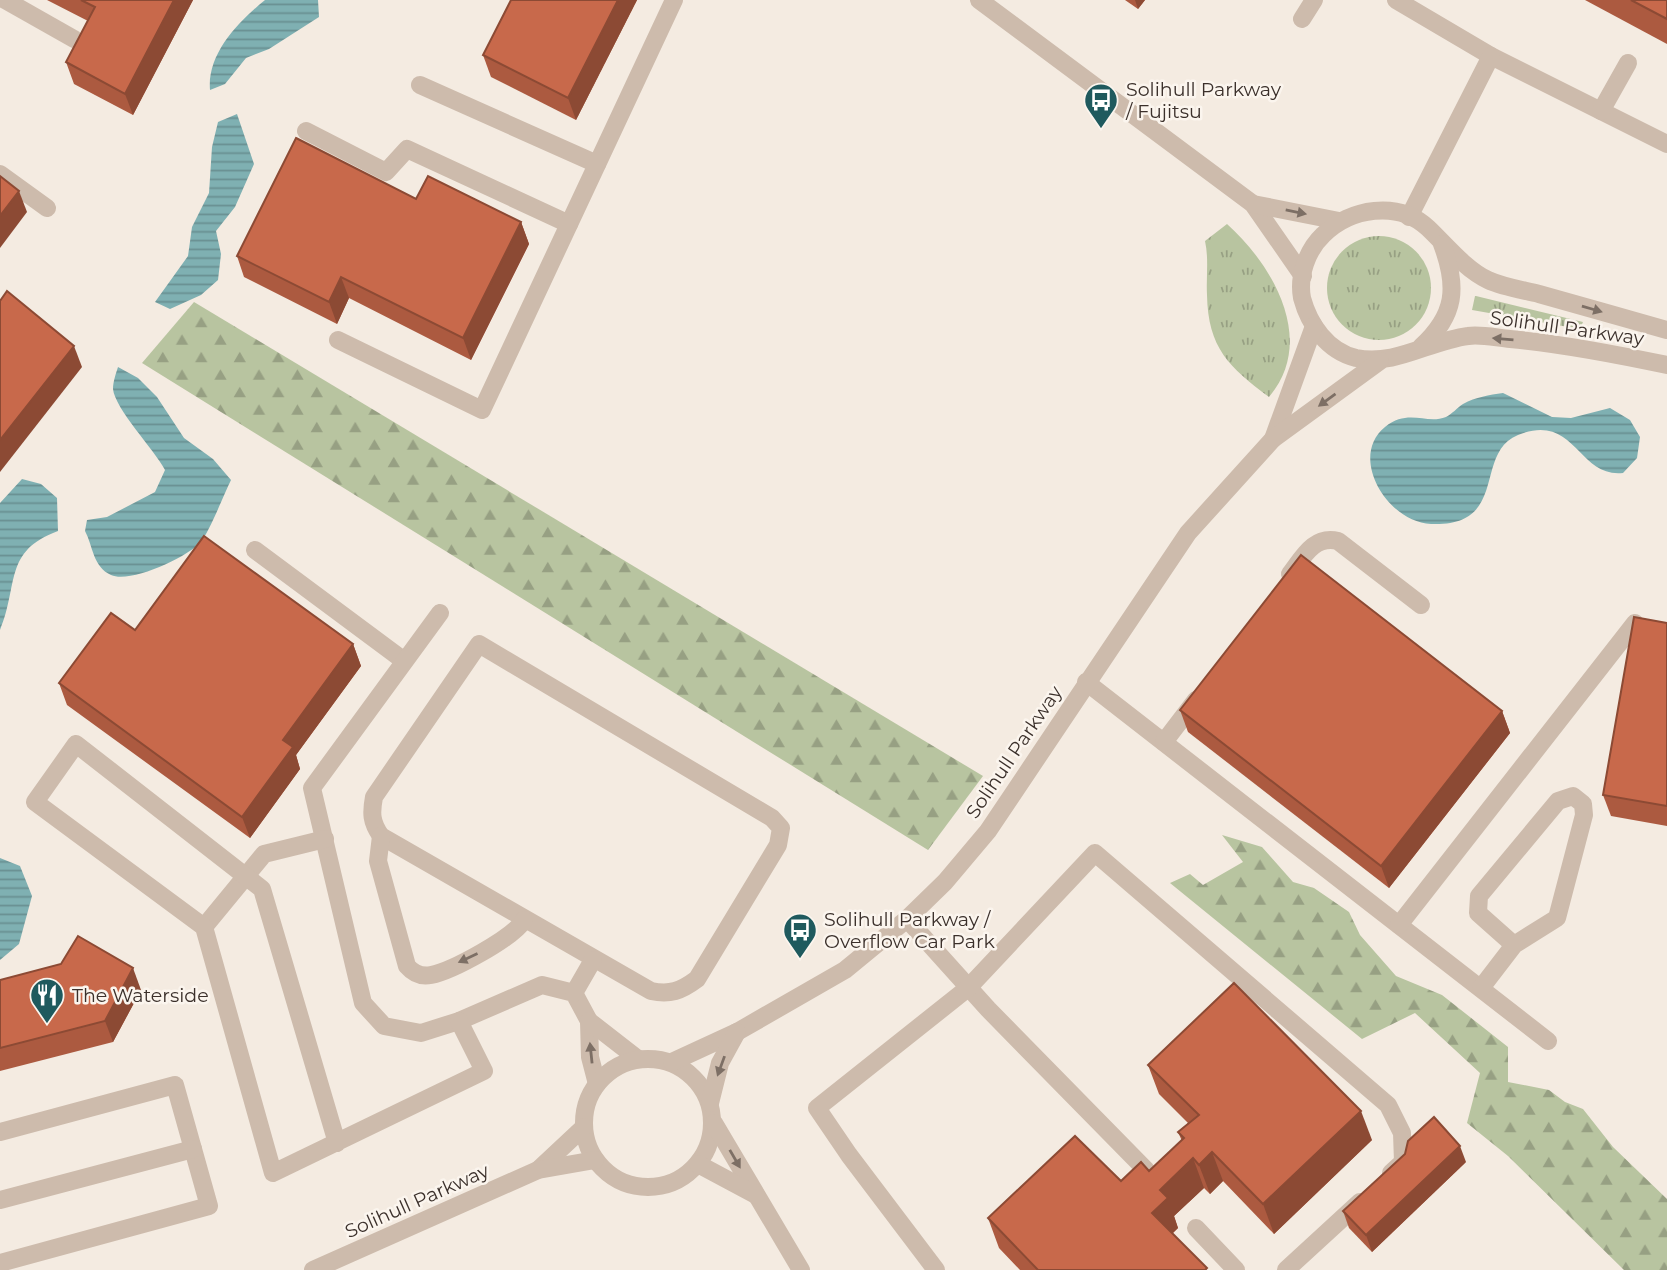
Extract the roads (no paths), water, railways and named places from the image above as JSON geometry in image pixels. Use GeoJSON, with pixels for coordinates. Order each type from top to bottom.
{"type":"FeatureCollection","features":[{"type":"Feature","properties":{"kind":"street"},"geometry":{"type":"LineString","coordinates":[[5,0],[74,39]]}},
{"type":"Feature","properties":{"kind":"street"},"geometry":{"type":"LineString","coordinates":[[338,340],[482,410],[674,0]]}},
{"type":"Feature","properties":{"kind":"street"},"geometry":{"type":"LineString","coordinates":[[979,0],[1253,204],[1303,276]]}},
{"type":"Feature","properties":{"kind":"street"},"geometry":{"type":"LineString","coordinates":[[1302,19],[1314,0]]}},
{"type":"Feature","properties":{"kind":"street"},"geometry":{"type":"LineString","coordinates":[[1396,0],[1491,56],[1667,144]]}},
{"type":"Feature","properties":{"kind":"street"},"geometry":{"type":"LineString","coordinates":[[1409,217],[1491,56]]}},
{"type":"Feature","properties":{"kind":"street"},"geometry":{"type":"LineString","coordinates":[[1601,111],[1628,63]]}},
{"type":"Feature","properties":{"kind":"street"},"geometry":{"type":"LineString","coordinates":[[420,85],[597,164]]}},
{"type":"Feature","properties":{"kind":"street"},"geometry":{"type":"LineString","coordinates":[[306,131],[386,172],[407,149],[569,224]]}},
{"type":"Feature","properties":{"kind":"street"},"geometry":{"type":"LineString","coordinates":[[0,174],[47,208]]}},
{"type":"Feature","properties":{"kind":"street"},"geometry":{"type":"LineString","coordinates":[[1253,204],[1339,221]]}},
{"type":"Feature","properties":{"kind":"street","name":"Solihull Parkway"},"geometry":{"type":"LineString","coordinates":[[1667,330],[1488,280],[1442,244],[1427,226],[1409,217],[1386,211],[1362,212],[1339,221],[1321,236],[1308,254],[1301,290],[1305,310],[1314,326],[1329,344],[1344,354],[1381,361],[1396,359],[1420,348],[1470,335],[1602,351],[1667,365]]}},
{"type":"Feature","properties":{"kind":"street","name":"Solihull Parkway"},"geometry":{"type":"LineString","coordinates":[[1420,348],[1435,335],[1448,313],[1452,295],[1451,268],[1442,244]]}},
{"type":"Feature","properties":{"kind":"street"},"geometry":{"type":"LineString","coordinates":[[1273,439],[1314,326]]}},
{"type":"Feature","properties":{"kind":"street"},"geometry":{"type":"LineString","coordinates":[[1273,439],[1381,361]]}},
{"type":"Feature","properties":{"kind":"street","name":"Solihull Parkway"},"geometry":{"type":"LineString","coordinates":[[672,1062],[737,1032],[845,970],[907,919],[945,882],[988,831],[1188,533],[1273,439]]}},
{"type":"Feature","properties":{"kind":"street"},"geometry":{"type":"LineString","coordinates":[[1276,593],[1309,550],[1328,538],[1338,541],[1421,605]]}},
{"type":"Feature","properties":{"kind":"street"},"geometry":{"type":"LineString","coordinates":[[255,550],[403,660]]}},
{"type":"Feature","properties":{"kind":"street"},"geometry":{"type":"LineString","coordinates":[[440,613],[403,660],[312,788],[363,1003],[384,1026],[421,1033],[459,1021],[542,985],[574,993],[589,1021],[638,1059]]}},
{"type":"Feature","properties":{"kind":"street"},"geometry":{"type":"LineString","coordinates":[[1399,925],[1636,623]]}},
{"type":"Feature","properties":{"kind":"street"},"geometry":{"type":"LineString","coordinates":[[479,644],[772,818],[781,828],[778,845],[697,979],[685,989],[667,994],[651,991],[524,920],[381,836],[373,825],[371,814],[374,797],[479,644]]}},
{"type":"Feature","properties":{"kind":"street"},"geometry":{"type":"LineString","coordinates":[[1086,682],[1548,1041]]}},
{"type":"Feature","properties":{"kind":"street"},"geometry":{"type":"LineString","coordinates":[[1164,742],[1204,689]]}},
{"type":"Feature","properties":{"kind":"street"},"geometry":{"type":"LineString","coordinates":[[337,1143],[262,889],[76,744],[35,802],[204,927],[273,1173],[337,1143],[484,1071],[459,1021]]}},
{"type":"Feature","properties":{"kind":"street"},"geometry":{"type":"LineString","coordinates":[[1481,988],[1514,944],[1557,918],[1584,815],[1583,804],[1573,796],[1558,801],[1479,896],[1478,913],[1514,944]]}},
{"type":"Feature","properties":{"kind":"street"},"geometry":{"type":"LineString","coordinates":[[381,836],[378,861],[407,966],[413,972],[432,975],[496,945],[524,920]]}},
{"type":"Feature","properties":{"kind":"street"},"geometry":{"type":"LineString","coordinates":[[204,927],[264,854],[325,839]]}},
{"type":"Feature","properties":{"kind":"street"},"geometry":{"type":"LineString","coordinates":[[936,1270],[817,1108],[968,988],[1095,853],[1388,1105],[1402,1133],[1403,1162],[1286,1270]]}},
{"type":"Feature","properties":{"kind":"street"},"geometry":{"type":"LineString","coordinates":[[907,919],[968,988],[1146,1170]]}},
{"type":"Feature","properties":{"kind":"street"},"geometry":{"type":"LineString","coordinates":[[574,993],[593,960]]}},
{"type":"Feature","properties":{"kind":"street"},"geometry":{"type":"LineString","coordinates":[[589,1021],[590,1057],[597,1083]]}},
{"type":"Feature","properties":{"kind":"street"},"geometry":{"type":"LineString","coordinates":[[710,1103],[720,1063],[737,1032]]}},
{"type":"Feature","properties":{"kind":"street"},"geometry":{"type":"LineString","coordinates":[[714,1123],[710,1144],[698,1164],[684,1178],[665,1186],[643,1188],[622,1183],[595,1160],[584,1128],[588,1098],[597,1083],[612,1070],[638,1059],[672,1062],[700,1083],[710,1103],[714,1123],[801,1270]]}},
{"type":"Feature","properties":{"kind":"street"},"geometry":{"type":"LineString","coordinates":[[0,1132],[175,1086],[209,1206],[0,1264]]}},
{"type":"Feature","properties":{"kind":"street","name":"Solihull Parkway"},"geometry":{"type":"LineString","coordinates":[[538,1170],[584,1128]]}},
{"type":"Feature","properties":{"kind":"street"},"geometry":{"type":"LineString","coordinates":[[0,1200],[193,1149]]}},
{"type":"Feature","properties":{"kind":"street","name":"Solihull Parkway"},"geometry":{"type":"LineString","coordinates":[[313,1270],[538,1170],[595,1160]]}},
{"type":"Feature","properties":{"kind":"street"},"geometry":{"type":"LineString","coordinates":[[698,1164],[756,1195]]}},
{"type":"Feature","properties":{"kind":"street"},"geometry":{"type":"LineString","coordinates":[[1196,1228],[1236,1270]]}},
{"type":"Feature","properties":{"kind":"water"},"geometry":{"type":"Polygon","coordinates":[[[265,0],[318,0],[319,17],[269,49],[246,58],[225,84],[210,90],[214,64],[226,40],[265,0]]]}},
{"type":"Feature","properties":{"kind":"water"},"geometry":{"type":"Polygon","coordinates":[[[237,114],[254,164],[235,207],[216,231],[221,254],[218,280],[201,295],[170,309],[155,302],[188,256],[192,227],[209,193],[212,147],[218,122],[237,114]]]}},
{"type":"Feature","properties":{"kind":"water"},"geometry":{"type":"Polygon","coordinates":[[[118,367],[138,378],[157,397],[184,438],[213,459],[231,480],[200,543],[158,568],[120,577],[111,575],[97,562],[85,531],[87,520],[107,517],[155,492],[165,470],[115,397],[113,386],[118,367]]]}},
{"type":"Feature","properties":{"kind":"water"},"geometry":{"type":"Polygon","coordinates":[[[1503,393],[1552,417],[1571,418],[1610,408],[1630,420],[1640,437],[1637,458],[1623,473],[1608,472],[1595,466],[1565,438],[1552,432],[1537,430],[1518,435],[1505,444],[1497,457],[1481,502],[1472,514],[1456,522],[1431,524],[1415,520],[1400,512],[1387,500],[1378,486],[1370,455],[1375,440],[1385,427],[1402,419],[1446,417],[1463,404],[1503,393]]]}},
{"type":"Feature","properties":{"kind":"water"},"geometry":{"type":"Polygon","coordinates":[[[22,479],[41,484],[57,498],[58,531],[40,539],[20,559],[0,630],[0,503],[22,479]]]}},
{"type":"Feature","properties":{"kind":"water"},"geometry":{"type":"Polygon","coordinates":[[[0,858],[20,866],[32,896],[19,944],[0,960],[0,858]]]}},
{"type":"Feature","properties":{"kind":"place","name":"Solihull Parkway / Fujitsu"},"geometry":{"type":"Point","coordinates":[1101,130]}},
{"type":"Feature","properties":{"kind":"place","name":"Solihull Parkway / Overflow Car Park"},"geometry":{"type":"Point","coordinates":[800,960]}},
{"type":"Feature","properties":{"kind":"place","name":"The Waterside"},"geometry":{"type":"Point","coordinates":[47,1025]}}]}
